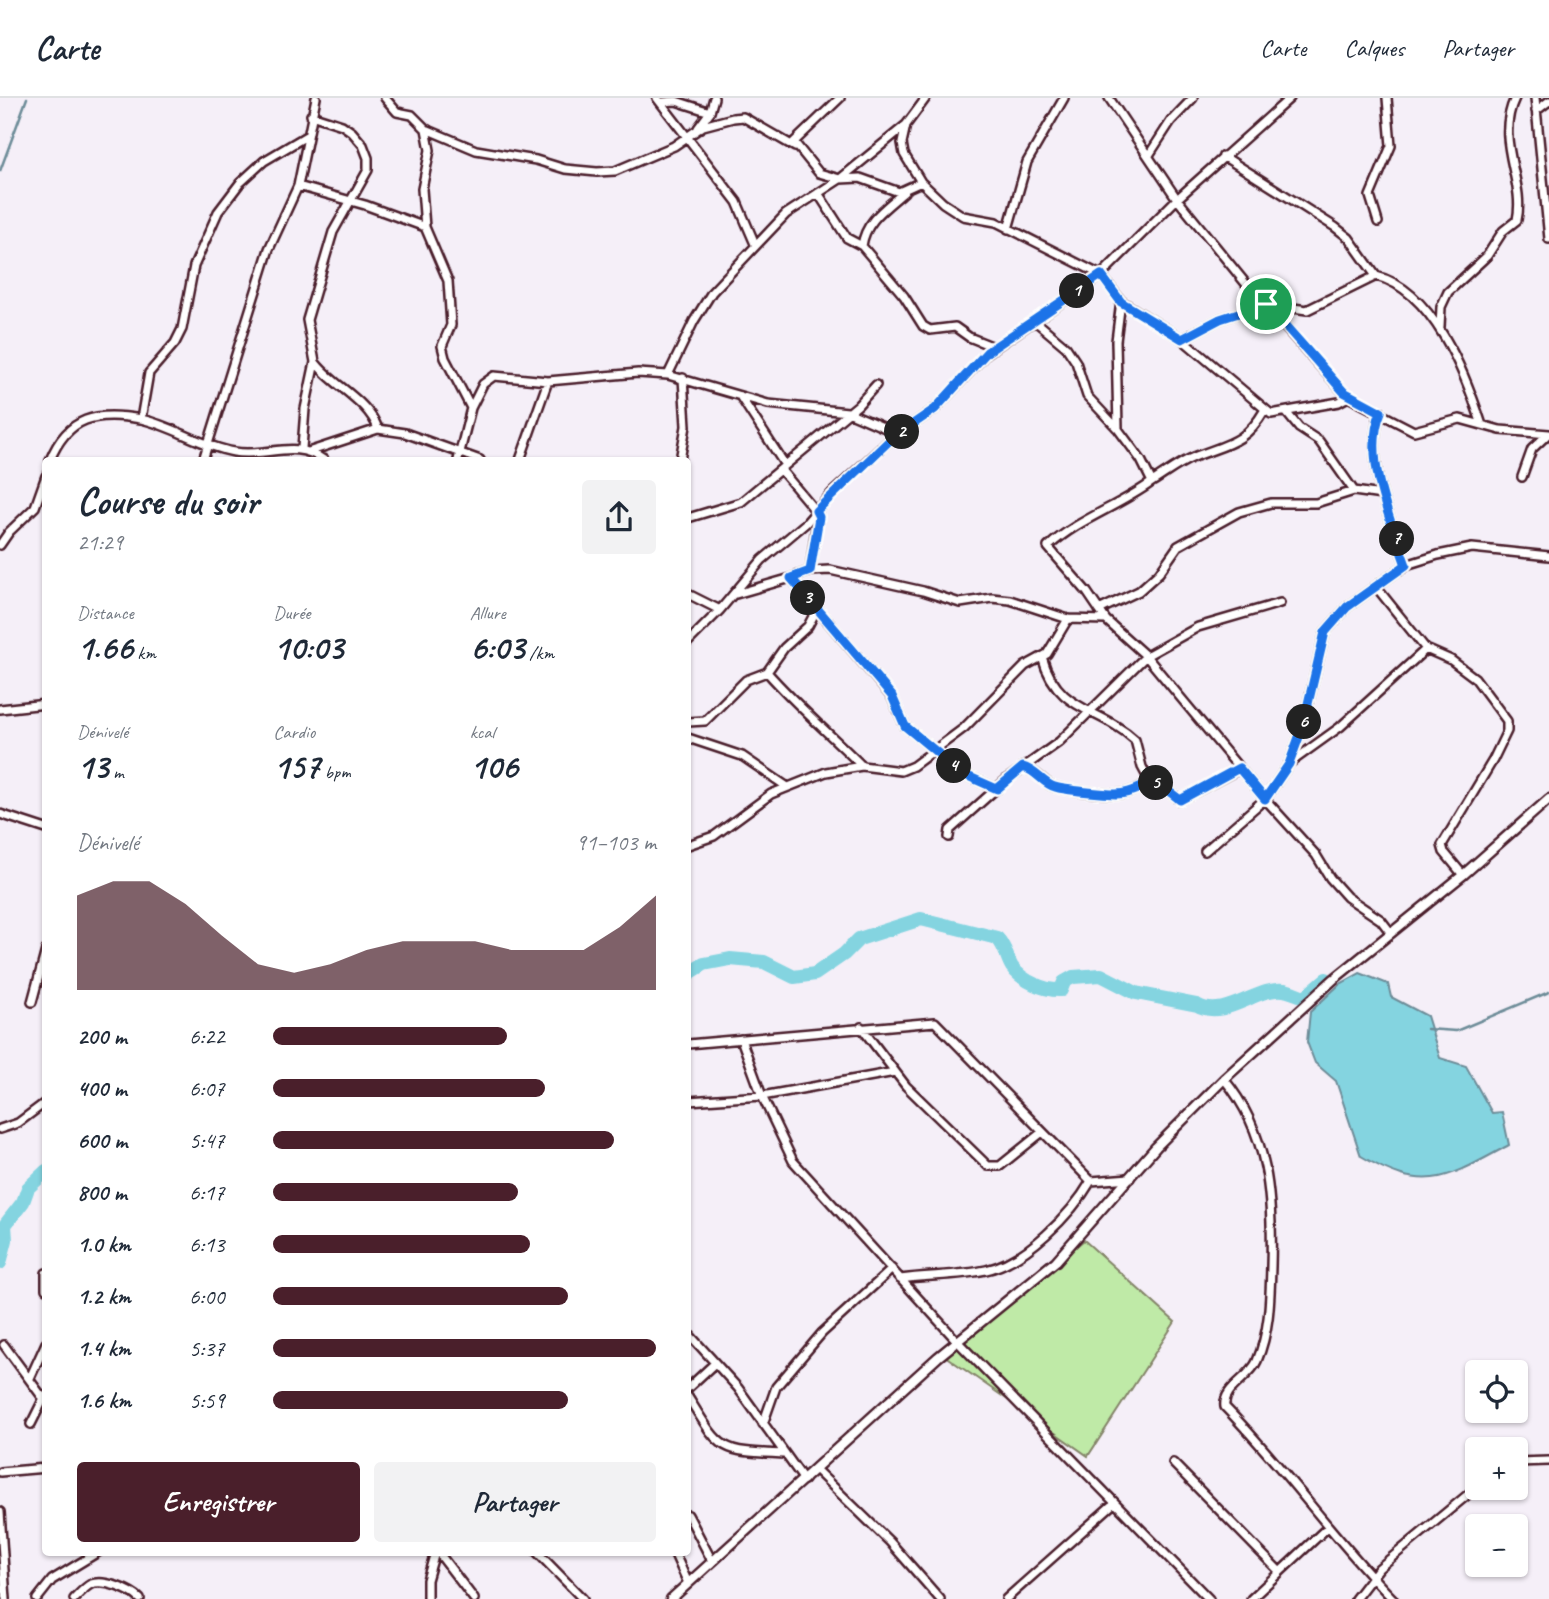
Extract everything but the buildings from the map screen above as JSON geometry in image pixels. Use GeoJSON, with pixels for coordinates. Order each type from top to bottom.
{"type":"FeatureCollection","features":[{"type":"Feature","properties":{"kind":"street"},"geometry":{"type":"LineString","coordinates":[[204,457],[269,249],[298,186],[316,98]]}},
{"type":"Feature","properties":{"kind":"street"},"geometry":{"type":"LineString","coordinates":[[385,98],[397,112],[412,115],[426,129],[476,150],[597,173],[615,171],[690,136],[703,126],[743,117],[794,147],[819,173],[840,179],[860,178],[904,192]]}},
{"type":"Feature","properties":{"kind":"street"},"geometry":{"type":"LineString","coordinates":[[690,136],[710,112],[713,98]]}},
{"type":"Feature","properties":{"kind":"street"},"geometry":{"type":"LineString","coordinates":[[794,147],[795,139],[840,98]]}},
{"type":"Feature","properties":{"kind":"street"},"geometry":{"type":"LineString","coordinates":[[1008,229],[1027,162],[1064,98]]}},
{"type":"Feature","properties":{"kind":"street"},"geometry":{"type":"LineString","coordinates":[[1109,98],[1177,199],[1348,397],[1414,431],[1460,419],[1548,435]]}},
{"type":"Feature","properties":{"kind":"street"},"geometry":{"type":"LineString","coordinates":[[1149,155],[1171,121],[1193,98]]}},
{"type":"Feature","properties":{"kind":"street"},"geometry":{"type":"LineString","coordinates":[[691,639],[735,594],[762,561],[899,434],[935,409],[995,347],[1101,275],[1177,199],[1290,98]]}},
{"type":"Feature","properties":{"kind":"street"},"geometry":{"type":"LineString","coordinates":[[1378,222],[1370,196],[1391,146],[1387,98]]}},
{"type":"Feature","properties":{"kind":"street"},"geometry":{"type":"LineString","coordinates":[[1440,328],[1441,307],[1448,292],[1487,256],[1503,231],[1517,220],[1519,205],[1507,134],[1510,108],[1516,98]]}},
{"type":"Feature","properties":{"kind":"street"},"geometry":{"type":"LineString","coordinates":[[1535,98],[1549,239]]}},
{"type":"Feature","properties":{"kind":"street"},"geometry":{"type":"LineString","coordinates":[[922,99],[906,125],[902,143],[904,154],[921,181],[963,216],[996,222],[1101,275],[1121,302],[1182,339],[1264,411],[1271,414],[1286,412],[1339,402],[1348,397]]}},
{"type":"Feature","properties":{"kind":"street"},"geometry":{"type":"LineString","coordinates":[[659,100],[676,101],[710,112]]}},
{"type":"Feature","properties":{"kind":"street"},"geometry":{"type":"LineString","coordinates":[[659,100],[690,136],[737,202],[754,244]]}},
{"type":"Feature","properties":{"kind":"street"},"geometry":{"type":"LineString","coordinates":[[1536,111],[1549,101]]}},
{"type":"Feature","properties":{"kind":"street"},"geometry":{"type":"LineString","coordinates":[[311,115],[342,125],[363,145],[369,158],[368,170],[333,232],[306,331],[315,362],[333,384],[353,398],[378,429]]}},
{"type":"Feature","properties":{"kind":"street"},"geometry":{"type":"LineString","coordinates":[[668,375],[694,321],[712,292],[754,244],[786,214],[840,179],[906,125]]}},
{"type":"Feature","properties":{"kind":"street"},"geometry":{"type":"LineString","coordinates":[[426,129],[430,150],[422,190],[425,227],[433,253],[448,281],[451,325],[443,340],[445,358],[471,408]]}},
{"type":"Feature","properties":{"kind":"street"},"geometry":{"type":"LineString","coordinates":[[141,418],[149,373],[175,342],[182,329],[194,266],[218,212],[240,183],[264,160],[308,135]]}},
{"type":"Feature","properties":{"kind":"street"},"geometry":{"type":"LineString","coordinates":[[1223,156],[1349,238],[1376,276]]}},
{"type":"Feature","properties":{"kind":"street"},"geometry":{"type":"LineString","coordinates":[[862,246],[870,223],[904,192],[921,181]]}},
{"type":"Feature","properties":{"kind":"street"},"geometry":{"type":"LineString","coordinates":[[298,186],[425,227]]}},
{"type":"Feature","properties":{"kind":"street"},"geometry":{"type":"LineString","coordinates":[[818,193],[847,238],[862,246],[904,296],[923,326],[930,330],[955,327],[969,337],[995,347]]}},
{"type":"Feature","properties":{"kind":"street"},"geometry":{"type":"LineString","coordinates":[[1182,339],[1220,319],[1266,304],[1307,310],[1376,276],[1390,279],[1431,313],[1472,392],[1482,425]]}},
{"type":"Feature","properties":{"kind":"street"},"geometry":{"type":"LineString","coordinates":[[1118,429],[1116,341],[1121,302]]}},
{"type":"Feature","properties":{"kind":"street"},"geometry":{"type":"LineString","coordinates":[[1034,320],[1066,347],[1076,362],[1087,396],[1142,460],[1152,482]]}},
{"type":"Feature","properties":{"kind":"street"},"geometry":{"type":"LineString","coordinates":[[302,448],[305,409],[315,362]]}},
{"type":"Feature","properties":{"kind":"street"},"geometry":{"type":"LineString","coordinates":[[311,451],[378,429],[405,433],[459,457],[471,408],[483,384],[494,376],[548,381],[638,373],[668,375],[740,396],[795,408],[848,412],[899,434]]}},
{"type":"Feature","properties":{"kind":"street"},"geometry":{"type":"LineString","coordinates":[[681,457],[686,426],[683,378]]}},
{"type":"Feature","properties":{"kind":"street"},"geometry":{"type":"LineString","coordinates":[[521,457],[548,381]]}},
{"type":"Feature","properties":{"kind":"street"},"geometry":{"type":"LineString","coordinates":[[691,517],[741,502],[876,385]]}},
{"type":"Feature","properties":{"kind":"street"},"geometry":{"type":"LineString","coordinates":[[740,396],[783,468],[819,517],[810,571]]}},
{"type":"Feature","properties":{"kind":"street"},"geometry":{"type":"LineString","coordinates":[[1264,411],[1244,438],[1217,451],[1192,458],[1121,504],[1079,522],[1048,547],[1105,620],[1146,656],[1265,799],[1316,855],[1329,878],[1347,897],[1381,920],[1391,933]]}},
{"type":"Feature","properties":{"kind":"street"},"geometry":{"type":"LineString","coordinates":[[1286,412],[1299,428],[1319,441],[1354,491]]}},
{"type":"Feature","properties":{"kind":"street"},"geometry":{"type":"LineString","coordinates":[[1381,412],[1375,443],[1382,495],[1406,565]]}},
{"type":"Feature","properties":{"kind":"street"},"geometry":{"type":"LineString","coordinates":[[52,457],[59,438],[77,425],[97,416],[117,414],[141,418],[207,445],[237,453],[302,448],[320,457]]}},
{"type":"Feature","properties":{"kind":"street"},"geometry":{"type":"LineString","coordinates":[[1522,477],[1532,449],[1548,435]]}},
{"type":"Feature","properties":{"kind":"street"},"geometry":{"type":"LineString","coordinates":[[0,545],[9,532],[35,507],[42,487]]}},
{"type":"Feature","properties":{"kind":"street"},"geometry":{"type":"LineString","coordinates":[[1099,610],[1139,591],[1159,573],[1178,546],[1239,512],[1271,503],[1316,503],[1354,491],[1382,495]]}},
{"type":"Feature","properties":{"kind":"street"},"geometry":{"type":"LineString","coordinates":[[1205,851],[1265,799],[1289,764],[1302,729],[1325,632],[1347,607],[1406,565],[1472,548],[1549,556]]}},
{"type":"Feature","properties":{"kind":"street"},"geometry":{"type":"LineString","coordinates":[[735,594],[810,571],[830,570],[923,591],[960,604],[992,598],[1010,600],[1068,619],[1105,620]]}},
{"type":"Feature","properties":{"kind":"street"},"geometry":{"type":"LineString","coordinates":[[791,578],[892,696],[905,726],[963,774],[997,789]]}},
{"type":"Feature","properties":{"kind":"street"},"geometry":{"type":"LineString","coordinates":[[1377,588],[1426,649],[1451,660],[1475,678],[1507,721],[1507,731],[1493,760],[1442,845],[1444,852],[1463,875]]}},
{"type":"Feature","properties":{"kind":"street"},"geometry":{"type":"LineString","coordinates":[[691,596],[720,610]]}},
{"type":"Feature","properties":{"kind":"street"},"geometry":{"type":"LineString","coordinates":[[949,837],[950,830],[997,789],[1023,767],[1051,750],[1146,656],[1198,628],[1280,603]]}},
{"type":"Feature","properties":{"kind":"street"},"geometry":{"type":"LineString","coordinates":[[691,722],[705,721],[746,680],[767,672],[784,648],[808,626],[817,609]]}},
{"type":"Feature","properties":{"kind":"street"},"geometry":{"type":"LineString","coordinates":[[691,844],[714,836],[756,802],[786,786],[825,772],[862,766],[901,771],[964,728],[1025,666],[1042,657],[1054,645],[1068,619]]}},
{"type":"Feature","properties":{"kind":"street"},"geometry":{"type":"LineString","coordinates":[[1289,764],[1340,727],[1426,649]]}},
{"type":"Feature","properties":{"kind":"street"},"geometry":{"type":"LineString","coordinates":[[1042,657],[1046,674],[1072,705],[1135,740],[1142,767],[1150,782]]}},
{"type":"Feature","properties":{"kind":"street"},"geometry":{"type":"LineString","coordinates":[[767,672],[796,705],[828,730],[862,766]]}},
{"type":"Feature","properties":{"kind":"street"},"geometry":{"type":"LineString","coordinates":[[0,709],[42,704]]}},
{"type":"Feature","properties":{"kind":"street"},"geometry":{"type":"LineString","coordinates":[[691,739],[742,756],[786,786]]}},
{"type":"Feature","properties":{"kind":"street"},"geometry":{"type":"LineString","coordinates":[[1023,767],[1034,770],[1058,788],[1117,794],[1150,782],[1159,784],[1180,800],[1239,768]]}},
{"type":"Feature","properties":{"kind":"street"},"geometry":{"type":"LineString","coordinates":[[671,1599],[958,1342],[1056,1261],[1171,1130],[1224,1079],[1549,799]]}},
{"type":"Feature","properties":{"kind":"street"},"geometry":{"type":"LineString","coordinates":[[0,814],[42,828]]}},
{"type":"Feature","properties":{"kind":"street"},"geometry":{"type":"LineString","coordinates":[[32,1002],[42,965]]}},
{"type":"Feature","properties":{"kind":"street"},"geometry":{"type":"LineString","coordinates":[[691,1044],[926,1020],[940,1025],[1041,1133],[1091,1181],[1130,1178]]}},
{"type":"Feature","properties":{"kind":"street"},"geometry":{"type":"LineString","coordinates":[[861,1027],[895,1072],[994,1168],[1041,1133]]}},
{"type":"Feature","properties":{"kind":"street"},"geometry":{"type":"LineString","coordinates":[[741,1039],[762,1096],[793,1161],[958,1342],[1113,1504],[1209,1599]]}},
{"type":"Feature","properties":{"kind":"street"},"geometry":{"type":"LineString","coordinates":[[691,1101],[762,1096],[895,1072]]}},
{"type":"Feature","properties":{"kind":"street"},"geometry":{"type":"LineString","coordinates":[[1224,1079],[1255,1126],[1265,1163],[1273,1243],[1270,1311],[1262,1348],[1255,1366],[1226,1396],[1225,1408],[1296,1485],[1328,1527],[1393,1599]]}},
{"type":"Feature","properties":{"kind":"street"},"geometry":{"type":"LineString","coordinates":[[0,1129],[18,1123],[42,1105]]}},
{"type":"Feature","properties":{"kind":"street"},"geometry":{"type":"LineString","coordinates":[[900,1279],[974,1272],[1001,1265],[1056,1226],[1082,1197],[1091,1181]]}},
{"type":"Feature","properties":{"kind":"street"},"geometry":{"type":"LineString","coordinates":[[763,1424],[776,1387],[828,1327],[892,1269]]}},
{"type":"Feature","properties":{"kind":"street"},"geometry":{"type":"LineString","coordinates":[[691,1337],[738,1388],[804,1480]]}},
{"type":"Feature","properties":{"kind":"street"},"geometry":{"type":"LineString","coordinates":[[4,1345],[42,1394]]}},
{"type":"Feature","properties":{"kind":"street"},"geometry":{"type":"LineString","coordinates":[[30,1378],[42,1352]]}},
{"type":"Feature","properties":{"kind":"street"},"geometry":{"type":"LineString","coordinates":[[691,1385],[715,1363]]}},
{"type":"Feature","properties":{"kind":"street"},"geometry":{"type":"LineString","coordinates":[[691,1403],[713,1436],[728,1449],[783,1454]]}},
{"type":"Feature","properties":{"kind":"street"},"geometry":{"type":"LineString","coordinates":[[31,1424],[42,1411]]}},
{"type":"Feature","properties":{"kind":"street"},"geometry":{"type":"LineString","coordinates":[[1528,1462],[1549,1461]]}},
{"type":"Feature","properties":{"kind":"street"},"geometry":{"type":"LineString","coordinates":[[1173,1462],[1279,1571]]}},
{"type":"Feature","properties":{"kind":"street"},"geometry":{"type":"LineString","coordinates":[[0,1472],[42,1468]]}},
{"type":"Feature","properties":{"kind":"street"},"geometry":{"type":"LineString","coordinates":[[816,1470],[890,1542],[940,1599]]}},
{"type":"Feature","properties":{"kind":"street"},"geometry":{"type":"LineString","coordinates":[[1355,1599],[1371,1576],[1465,1497]]}},
{"type":"Feature","properties":{"kind":"street"},"geometry":{"type":"LineString","coordinates":[[1006,1599],[1113,1504]]}},
{"type":"Feature","properties":{"kind":"street"},"geometry":{"type":"LineString","coordinates":[[0,1512],[6,1599]]}},
{"type":"Feature","properties":{"kind":"street"},"geometry":{"type":"LineString","coordinates":[[691,1522],[712,1561]]}},
{"type":"Feature","properties":{"kind":"street"},"geometry":{"type":"LineString","coordinates":[[1251,1599],[1328,1527]]}},
{"type":"Feature","properties":{"kind":"street"},"geometry":{"type":"LineString","coordinates":[[37,1599],[52,1580],[91,1556]]}},
{"type":"Feature","properties":{"kind":"street"},"geometry":{"type":"LineString","coordinates":[[427,1599],[427,1580],[435,1556]]}},
{"type":"Feature","properties":{"kind":"street"},"geometry":{"type":"LineString","coordinates":[[439,1556],[474,1599]]}},
{"type":"Feature","properties":{"kind":"street"},"geometry":{"type":"LineString","coordinates":[[541,1556],[583,1599]]}},
{"type":"Feature","properties":{"kind":"street"},"geometry":{"type":"LineString","coordinates":[[676,1556],[688,1583]]}},
{"type":"Feature","properties":{"kind":"street"},"geometry":{"type":"LineString","coordinates":[[74,1599],[90,1584],[97,1583],[135,1594],[140,1599]]}},
{"type":"Feature","properties":{"kind":"green space"},"geometry":{"type":"Polygon","coordinates":[[[1084,1240],[1175,1322],[1088,1456],[945,1356],[1084,1240]]]}},
{"type":"Feature","properties":{"kind":"water"},"geometry":{"type":"Polygon","coordinates":[[[1360,973],[1388,984],[1391,997],[1427,1016],[1440,1058],[1466,1066],[1492,1113],[1502,1112],[1509,1145],[1469,1166],[1436,1178],[1403,1175],[1361,1156],[1336,1081],[1315,1063],[1307,1042],[1310,1012],[1340,984],[1360,973]]]}},
{"type":"Feature","properties":{"kind":"waterway"},"geometry":{"type":"LineString","coordinates":[[0,171],[27,98]]}},
{"type":"Feature","properties":{"kind":"waterway"},"geometry":{"type":"LineString","coordinates":[[691,972],[704,964],[730,959],[764,962],[794,977],[815,974],[844,954],[859,939],[921,919],[997,938],[1016,972],[1034,984],[1048,989],[1061,990],[1064,982],[1073,977],[1101,975],[1136,993],[1219,1009],[1274,990],[1305,997],[1326,979]]}},
{"type":"Feature","properties":{"kind":"waterway"},"geometry":{"type":"LineString","coordinates":[[1427,1029],[1456,1031],[1549,992]]}},
{"type":"Feature","properties":{"kind":"waterway"},"geometry":{"type":"LineString","coordinates":[[0,1263],[6,1240],[5,1225],[23,1202],[28,1188],[42,1175]]}},
{"type":"Feature","properties":{"kind":"route"},"geometry":{"type":"LineString","coordinates":[[1101,275],[1121,302],[1182,339],[1220,319],[1266,304],[1320,362],[1348,397],[1381,412],[1376,422],[1375,443],[1382,495],[1406,565],[1347,607],[1325,632],[1302,729],[1289,764],[1265,799],[1239,768],[1180,800],[1159,784],[1150,782],[1117,794],[1058,788],[1048,784],[1034,770],[1023,767],[997,789],[963,774],[905,726],[892,696],[791,578],[810,571],[819,517],[816,511],[891,439],[935,409],[987,352],[1101,275]]}}]}
